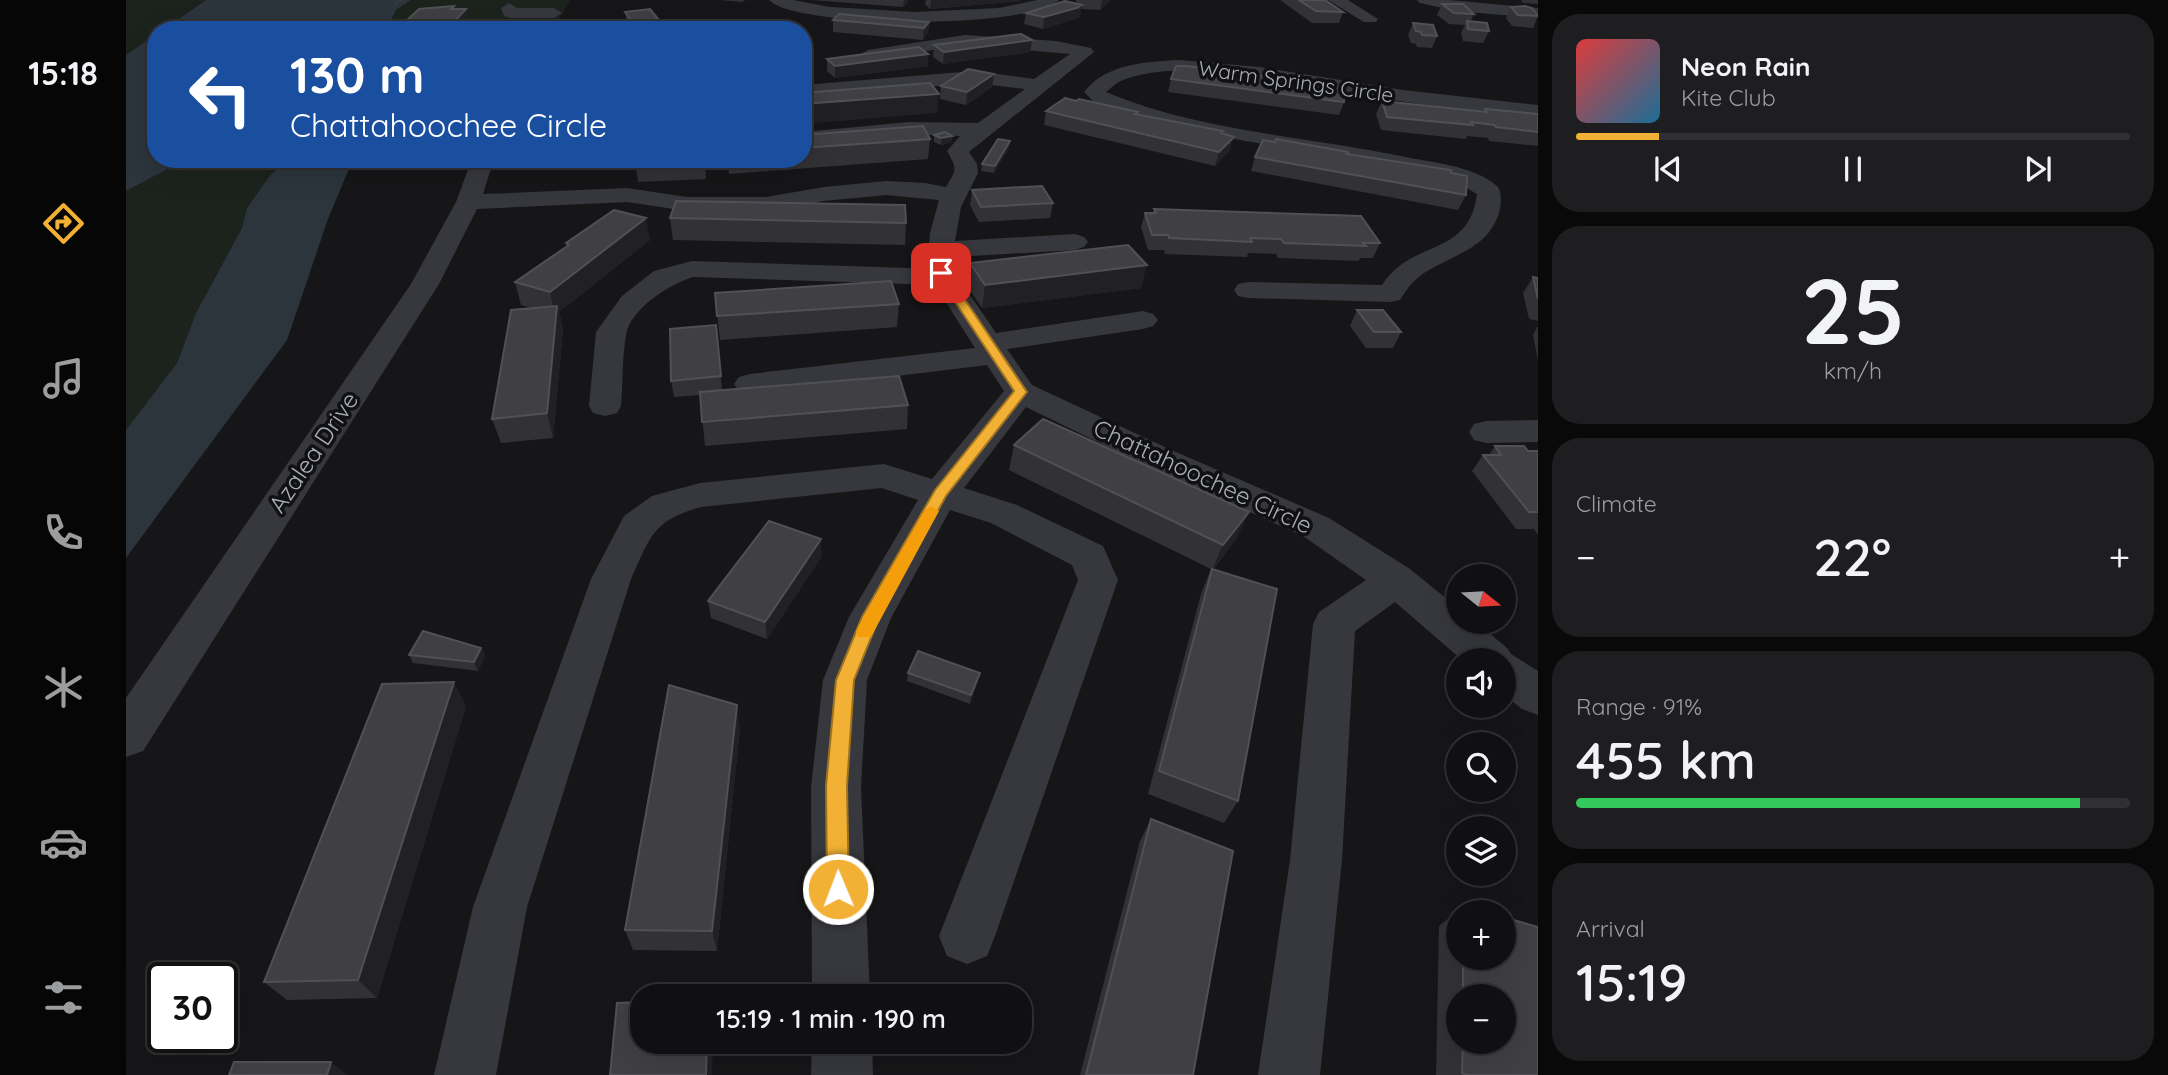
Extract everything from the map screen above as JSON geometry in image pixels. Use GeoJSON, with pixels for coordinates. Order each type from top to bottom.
{"type":"FeatureCollection","features":[{"type":"Feature","properties":{"kind":"street"},"geometry":{"type":"LineString","coordinates":[[777,0],[800,8],[940,17],[1021,11],[1039,7],[1051,0]]}},
{"type":"Feature","properties":{"kind":"street"},"geometry":{"type":"LineString","coordinates":[[1336,0],[1370,19]]}},
{"type":"Feature","properties":{"kind":"street"},"geometry":{"type":"LineString","coordinates":[[1425,0],[1456,6],[1538,13]]}},
{"type":"Feature","properties":{"kind":"street"},"geometry":{"type":"LineString","coordinates":[[510,10],[559,6]]}},
{"type":"Feature","properties":{"kind":"street"},"geometry":{"type":"LineString","coordinates":[[548,21],[559,6]]}},
{"type":"Feature","properties":{"kind":"street"},"geometry":{"type":"LineString","coordinates":[[846,58],[965,40],[1056,46],[1085,52],[1038,85],[1030,96],[958,150],[966,164],[967,173],[954,188],[941,238],[941,261]]}},
{"type":"Feature","properties":{"kind":"street","name":"Warm Springs Circle"},"geometry":{"type":"LineString","coordinates":[[1248,290],[1390,294],[1402,275],[1462,243],[1480,230],[1490,211],[1489,191],[1462,176],[1395,160],[1215,130],[1150,115],[1100,97],[1094,92],[1108,79],[1150,68],[1213,68],[1538,111]]}},
{"type":"Feature","properties":{"kind":"street"},"geometry":{"type":"LineString","coordinates":[[812,90],[974,77],[1038,85]]}},
{"type":"Feature","properties":{"kind":"street"},"geometry":{"type":"LineString","coordinates":[[812,137],[909,128],[984,130]]}},
{"type":"Feature","properties":{"kind":"street","name":"Azalea Drive"},"geometry":{"type":"LineString","coordinates":[[126,737],[425,284],[468,202],[480,168]]}},
{"type":"Feature","properties":{"kind":"street"},"geometry":{"type":"LineString","coordinates":[[468,202],[627,195],[687,204],[766,204],[824,194],[886,188],[925,190],[952,196]]}},
{"type":"Feature","properties":{"kind":"street"},"geometry":{"type":"LineString","coordinates":[[605,406],[611,332],[632,302],[664,277],[692,269],[908,276],[941,261],[1075,242]]}},
{"type":"Feature","properties":{"kind":"street","name":"Chattahoochee Circle"},"geometry":{"type":"LineString","coordinates":[[941,261],[991,349],[1021,392],[1157,457],[1316,527],[1396,580],[1478,648]]}},
{"type":"Feature","properties":{"kind":"street"},"geometry":{"type":"LineString","coordinates":[[750,384],[991,349],[1143,320]]}},
{"type":"Feature","properties":{"kind":"street"},"geometry":{"type":"LineString","coordinates":[[841,984],[836,786],[845,680],[870,617],[940,494],[1021,392]]}},
{"type":"Feature","properties":{"kind":"street"},"geometry":{"type":"LineString","coordinates":[[1486,432],[1538,431]]}},
{"type":"Feature","properties":{"kind":"street"},"geometry":{"type":"LineString","coordinates":[[464,1075],[500,907],[611,579],[637,525],[665,505],[700,495],[884,476],[1004,514],[1089,556],[1098,580],[967,936]]}},
{"type":"Feature","properties":{"kind":"street"},"geometry":{"type":"LineString","coordinates":[[1289,1075],[1316,860],[1334,624],[1396,580]]}},
{"type":"Feature","properties":{"kind":"street"},"geometry":{"type":"LineString","coordinates":[[1516,679],[1538,696]]}},
{"type":"Feature","properties":{"kind":"street"},"geometry":{"type":"LineString","coordinates":[[842,1054],[842,1075]]}},
{"type":"Feature","properties":{"kind":"path"},"geometry":{"type":"LineString","coordinates":[[395,4],[403,0]]}},
{"type":"Feature","properties":{"kind":"shaded area"},"geometry":{"type":"Polygon","coordinates":[[[126,0],[206,0],[176,21],[147,21],[147,40],[126,55],[126,0]]]}},
{"type":"Feature","properties":{"kind":"shaded area"},"geometry":{"type":"Polygon","coordinates":[[[206,0],[411,0],[396,10],[390,21],[176,21],[206,0]]]}},
{"type":"Feature","properties":{"kind":"shaded area"},"geometry":{"type":"Polygon","coordinates":[[[411,0],[570,0],[559,21],[390,21],[396,9],[411,0]]]}},
{"type":"Feature","properties":{"kind":"shaded area"},"geometry":{"type":"Polygon","coordinates":[[[147,40],[147,168],[170,168],[126,191],[126,55],[147,40]]]}},
{"type":"Feature","properties":{"kind":"shaded area"},"geometry":{"type":"Polygon","coordinates":[[[170,168],[278,168],[247,208],[242,228],[196,313],[177,363],[126,430],[126,191],[170,168]]]}},
{"type":"Feature","properties":{"kind":"shaded area"},"geometry":{"type":"Polygon","coordinates":[[[278,168],[349,168],[328,219],[287,340],[126,558],[126,430],[177,363],[196,313],[242,228],[247,208],[278,168]]]}},
{"type":"Feature","properties":{"kind":"building"},"geometry":{"type":"Polygon","coordinates":[[[1299,0],[1325,0],[1343,12],[1316,11],[1299,0]]]}},
{"type":"Feature","properties":{"kind":"building"},"geometry":{"type":"Polygon","coordinates":[[[1065,1],[1082,5],[1044,17],[1026,13],[1065,1]]]}},
{"type":"Feature","properties":{"kind":"building"},"geometry":{"type":"Polygon","coordinates":[[[1442,4],[1463,4],[1474,14],[1454,13],[1442,4]]]}},
{"type":"Feature","properties":{"kind":"building"},"geometry":{"type":"Polygon","coordinates":[[[454,6],[451,9],[466,9],[455,21],[406,21],[419,9],[454,6]]]}},
{"type":"Feature","properties":{"kind":"building"},"geometry":{"type":"Polygon","coordinates":[[[1511,7],[1532,8],[1538,16],[1518,15],[1511,7]]]}},
{"type":"Feature","properties":{"kind":"building"},"geometry":{"type":"Polygon","coordinates":[[[650,9],[660,21],[632,21],[625,12],[650,9]]]}},
{"type":"Feature","properties":{"kind":"building"},"geometry":{"type":"Polygon","coordinates":[[[839,14],[929,22],[924,28],[833,20],[839,14]]]}},
{"type":"Feature","properties":{"kind":"building"},"geometry":{"type":"Polygon","coordinates":[[[1467,21],[1487,23],[1489,31],[1468,29],[1467,21]]]}},
{"type":"Feature","properties":{"kind":"building"},"geometry":{"type":"Polygon","coordinates":[[[1413,23],[1433,25],[1437,36],[1422,35],[1416,31],[1413,23]]]}},
{"type":"Feature","properties":{"kind":"building"},"geometry":{"type":"Polygon","coordinates":[[[1021,34],[1032,40],[944,52],[934,45],[1021,34]]]}},
{"type":"Feature","properties":{"kind":"building"},"geometry":{"type":"Polygon","coordinates":[[[919,47],[928,54],[835,66],[827,59],[919,47]]]}},
{"type":"Feature","properties":{"kind":"building"},"geometry":{"type":"Polygon","coordinates":[[[1176,66],[1345,87],[1344,102],[1171,79],[1176,66]]]}},
{"type":"Feature","properties":{"kind":"building"},"geometry":{"type":"Polygon","coordinates":[[[968,69],[994,74],[967,92],[941,86],[968,69]]]}},
{"type":"Feature","properties":{"kind":"building"},"geometry":{"type":"Polygon","coordinates":[[[930,83],[939,94],[812,103],[812,92],[930,83]]]}},
{"type":"Feature","properties":{"kind":"building"},"geometry":{"type":"Polygon","coordinates":[[[1065,98],[1223,131],[1221,133],[1234,137],[1219,152],[1046,111],[1065,98]]]}},
{"type":"Feature","properties":{"kind":"building"},"geometry":{"type":"Polygon","coordinates":[[[1382,101],[1487,112],[1485,109],[1538,114],[1538,132],[1471,122],[1473,125],[1387,117],[1382,101]]]}},
{"type":"Feature","properties":{"kind":"building"},"geometry":{"type":"Polygon","coordinates":[[[923,126],[930,139],[812,147],[812,134],[923,126]]]}},
{"type":"Feature","properties":{"kind":"building"},"geometry":{"type":"Polygon","coordinates":[[[945,132],[952,136],[941,138],[934,135],[945,132]]]}},
{"type":"Feature","properties":{"kind":"building"},"geometry":{"type":"Polygon","coordinates":[[[998,139],[1010,141],[995,166],[982,164],[998,139]]]}},
{"type":"Feature","properties":{"kind":"building"},"geometry":{"type":"Polygon","coordinates":[[[1276,139],[1348,152],[1347,154],[1451,170],[1451,173],[1467,176],[1466,195],[1255,157],[1263,140],[1275,142],[1276,139]]]}},
{"type":"Feature","properties":{"kind":"building"},"geometry":{"type":"Polygon","coordinates":[[[1042,186],[1053,203],[981,207],[972,190],[1042,186]]]}},
{"type":"Feature","properties":{"kind":"building"},"geometry":{"type":"Polygon","coordinates":[[[676,201],[905,205],[906,223],[670,218],[676,201]]]}},
{"type":"Feature","properties":{"kind":"building"},"geometry":{"type":"Polygon","coordinates":[[[1154,209],[1361,216],[1380,243],[1363,243],[1366,246],[1284,243],[1281,239],[1250,238],[1252,242],[1169,238],[1168,235],[1152,235],[1145,213],[1156,213],[1154,209]]]}},
{"type":"Feature","properties":{"kind":"building"},"geometry":{"type":"Polygon","coordinates":[[[614,210],[646,218],[550,292],[515,282],[569,245],[566,243],[614,210]]]}},
{"type":"Feature","properties":{"kind":"building"},"geometry":{"type":"Polygon","coordinates":[[[1128,245],[1147,265],[985,285],[970,263],[1128,245]]]}},
{"type":"Feature","properties":{"kind":"building"},"geometry":{"type":"Polygon","coordinates":[[[1533,277],[1538,278],[1538,299],[1533,277]]]}},
{"type":"Feature","properties":{"kind":"building"},"geometry":{"type":"Polygon","coordinates":[[[891,281],[899,304],[717,316],[715,293],[891,281]]]}},
{"type":"Feature","properties":{"kind":"building"},"geometry":{"type":"Polygon","coordinates":[[[557,306],[547,413],[492,419],[511,310],[557,306]]]}},
{"type":"Feature","properties":{"kind":"building"},"geometry":{"type":"Polygon","coordinates":[[[1357,310],[1383,310],[1401,332],[1374,332],[1357,310]]]}},
{"type":"Feature","properties":{"kind":"building"},"geometry":{"type":"Polygon","coordinates":[[[716,325],[721,376],[671,381],[670,329],[716,325]]]}},
{"type":"Feature","properties":{"kind":"building"},"geometry":{"type":"Polygon","coordinates":[[[899,376],[908,405],[702,422],[700,392],[899,376]]]}},
{"type":"Feature","properties":{"kind":"building"},"geometry":{"type":"Polygon","coordinates":[[[1043,419],[1249,512],[1223,545],[1014,445],[1043,419]]]}},
{"type":"Feature","properties":{"kind":"building"},"geometry":{"type":"Polygon","coordinates":[[[1495,446],[1524,446],[1528,451],[1538,451],[1538,512],[1529,512],[1483,455],[1501,455],[1495,446]]]}},
{"type":"Feature","properties":{"kind":"building"},"geometry":{"type":"Polygon","coordinates":[[[769,521],[821,539],[765,622],[708,601],[769,521]]]}},
{"type":"Feature","properties":{"kind":"building"},"geometry":{"type":"Polygon","coordinates":[[[1212,569],[1277,589],[1238,801],[1159,771],[1212,569]]]}},
{"type":"Feature","properties":{"kind":"building"},"geometry":{"type":"Polygon","coordinates":[[[423,631],[481,648],[474,662],[409,655],[423,631]]]}},
{"type":"Feature","properties":{"kind":"building"},"geometry":{"type":"Polygon","coordinates":[[[918,651],[980,673],[971,695],[908,673],[918,651]]]}},
{"type":"Feature","properties":{"kind":"building"},"geometry":{"type":"Polygon","coordinates":[[[454,682],[358,980],[264,982],[382,684],[454,682]]]}},
{"type":"Feature","properties":{"kind":"building"},"geometry":{"type":"Polygon","coordinates":[[[669,685],[737,705],[712,931],[625,930],[669,685]]]}},
{"type":"Feature","properties":{"kind":"building"},"geometry":{"type":"Polygon","coordinates":[[[1151,819],[1233,851],[1193,1075],[1086,1075],[1151,819]]]}},
{"type":"Feature","properties":{"kind":"building"},"geometry":{"type":"Polygon","coordinates":[[[1516,921],[1538,927],[1538,1075],[1462,1073],[1463,1054],[1516,1054],[1516,984],[1463,984],[1463,970],[1516,970],[1516,921]]]}},
{"type":"Feature","properties":{"kind":"building"},"geometry":{"type":"Polygon","coordinates":[[[630,1002],[630,1054],[707,1054],[706,1075],[610,1075],[617,1003],[630,1002]]]}},
{"type":"Feature","properties":{"kind":"building"},"geometry":{"type":"Polygon","coordinates":[[[234,1062],[331,1062],[327,1075],[229,1075],[234,1062]]]}},
{"type":"Feature","properties":{"kind":"slow traffic"},"geometry":{"type":"LineString","coordinates":[[864,632],[931,511]]}},
{"type":"Feature","properties":{"kind":"route"},"geometry":{"type":"LineString","coordinates":[[838,889],[836,786],[845,680],[870,617],[940,494],[1021,392],[941,273]]}}]}
